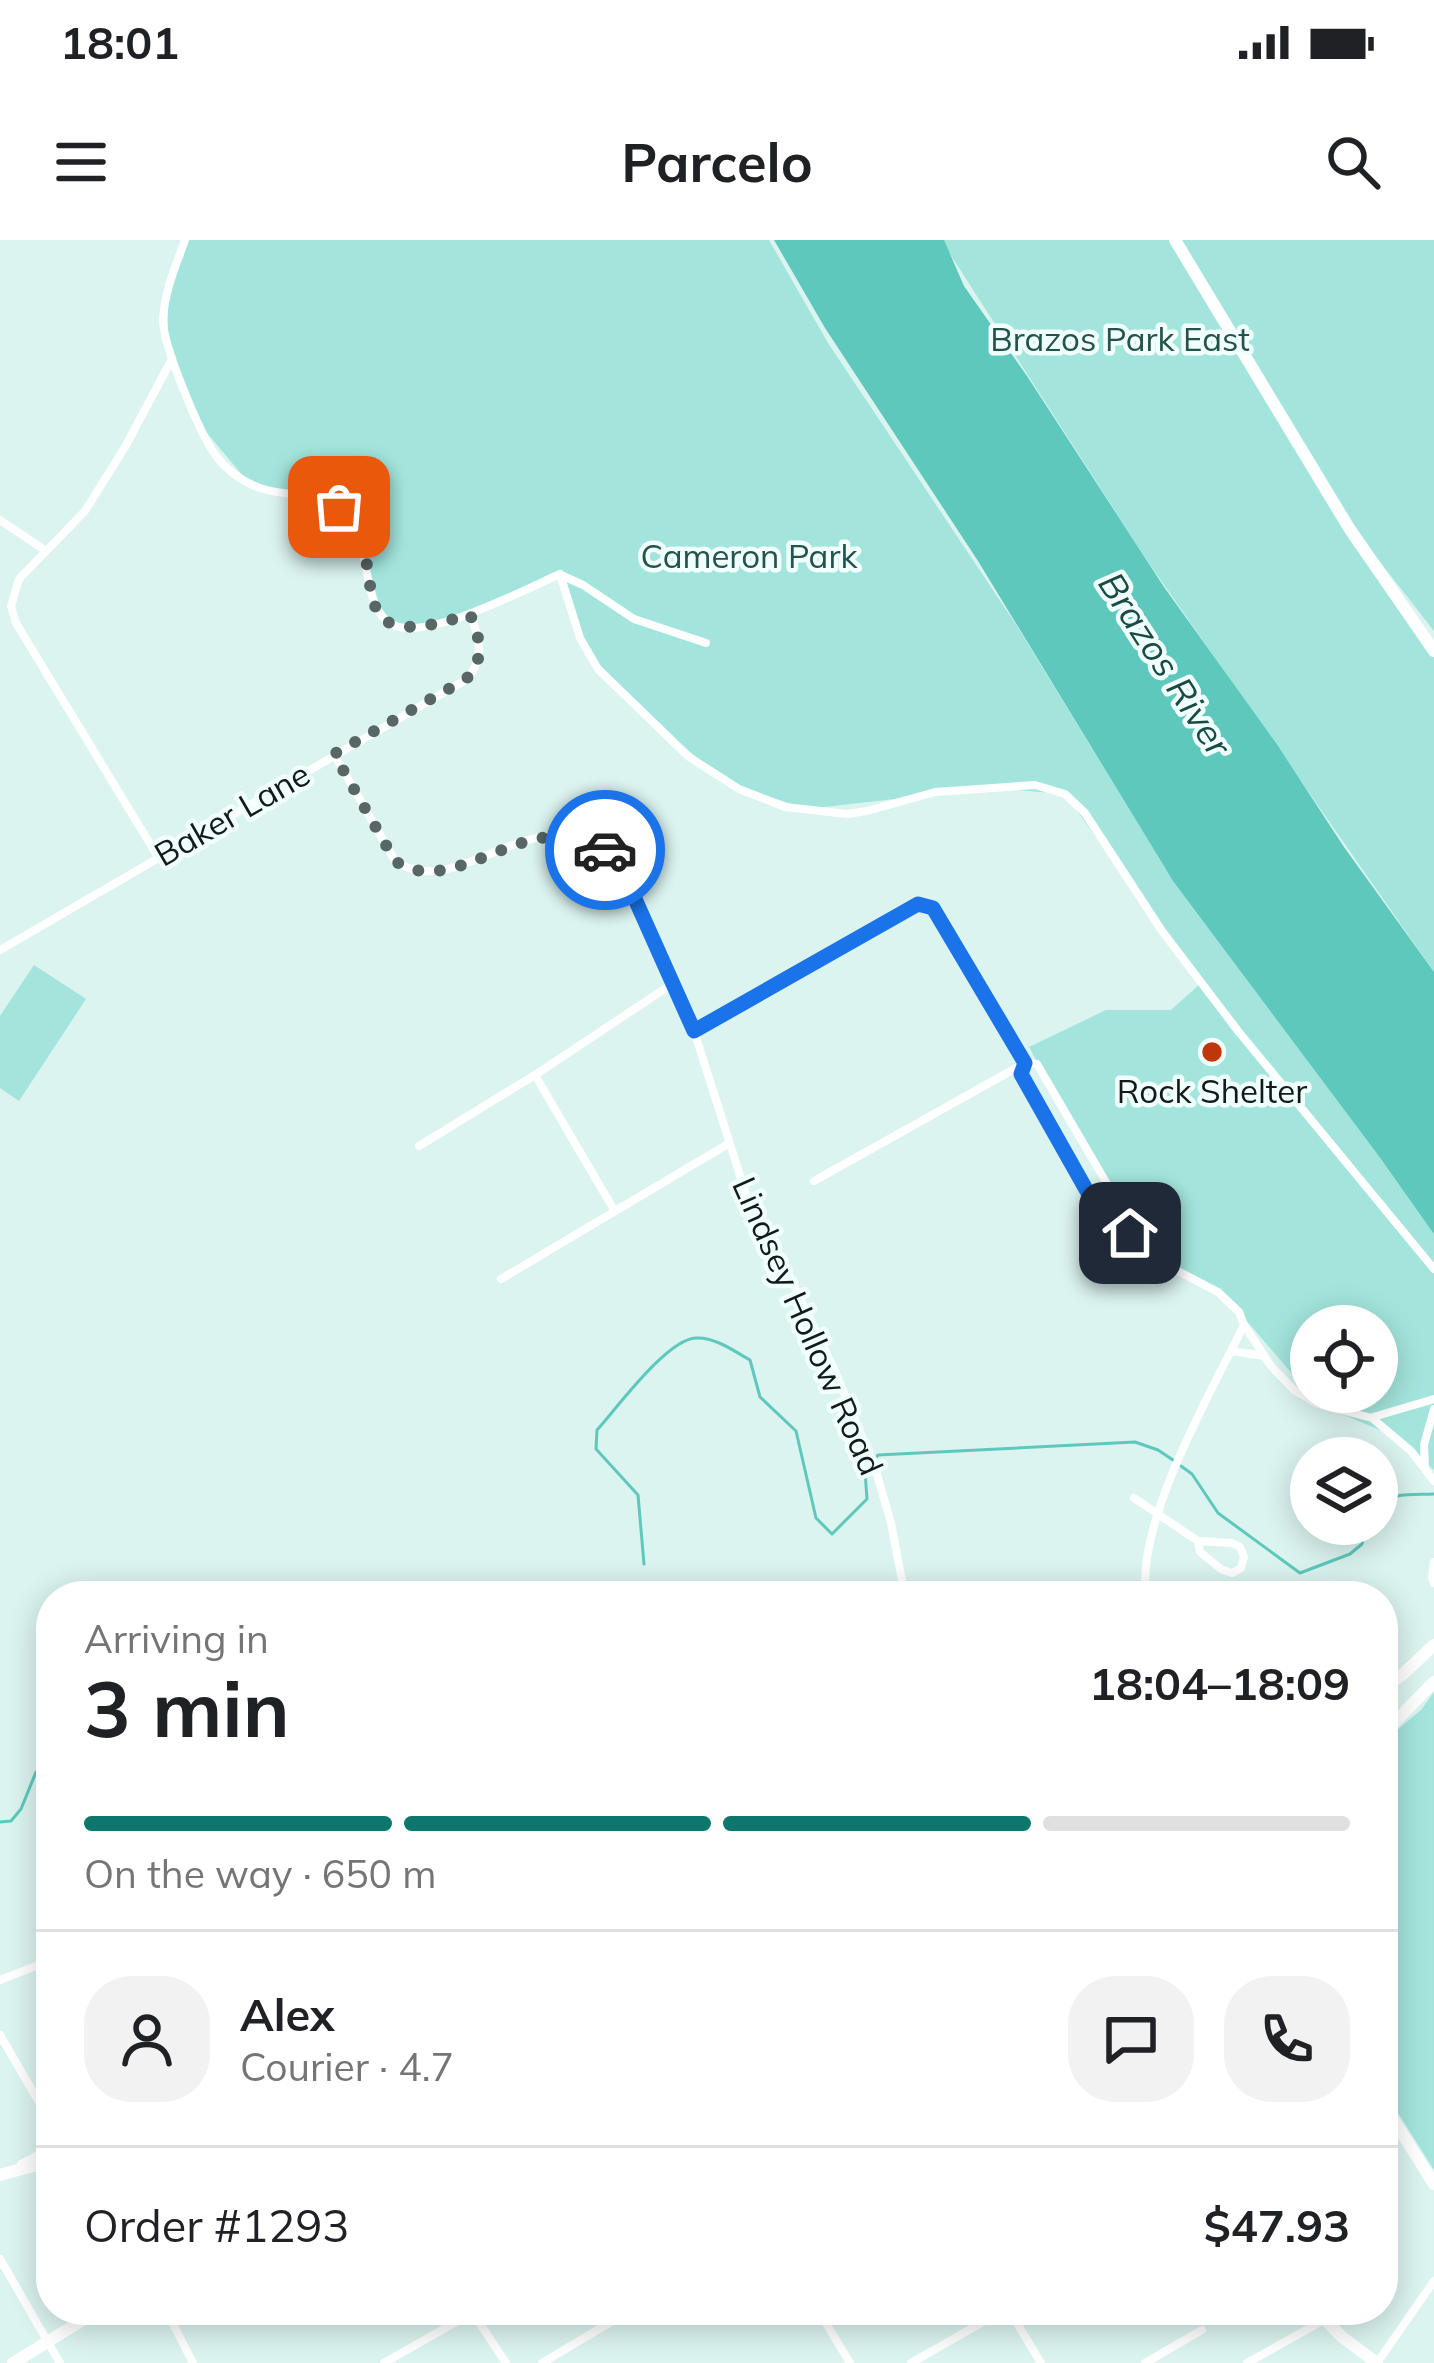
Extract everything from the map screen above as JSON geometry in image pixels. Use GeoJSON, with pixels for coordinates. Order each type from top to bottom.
{"type":"FeatureCollection","features":[{"type":"Feature","properties":{"kind":"main road"},"geometry":{"type":"LineString","coordinates":[[1175,240],[1348,528],[1434,651]]}},
{"type":"Feature","properties":{"kind":"main road"},"geometry":{"type":"LineString","coordinates":[[1398,1679],[1434,1645]]}},
{"type":"Feature","properties":{"kind":"main road"},"geometry":{"type":"LineString","coordinates":[[1398,1719],[1434,1682]]}},
{"type":"Feature","properties":{"kind":"main road"},"geometry":{"type":"LineString","coordinates":[[1398,2129],[1434,2184]]}},
{"type":"Feature","properties":{"kind":"main road"},"geometry":{"type":"LineString","coordinates":[[3,2174],[36,2168]]}},
{"type":"Feature","properties":{"kind":"main road"},"geometry":{"type":"LineString","coordinates":[[13,2363],[76,2325]]}},
{"type":"Feature","properties":{"kind":"main road"},"geometry":{"type":"LineString","coordinates":[[1330,2325],[1377,2363]]}},
{"type":"Feature","properties":{"kind":"street"},"geometry":{"type":"LineString","coordinates":[[185,240],[165,306],[165,337],[206,438],[228,469],[249,484],[330,501],[350,518],[359,534],[374,605],[384,619],[407,629],[470,614],[560,574],[634,619],[706,643]]}},
{"type":"Feature","properties":{"kind":"street"},"geometry":{"type":"LineString","coordinates":[[158,857],[13,615],[14,587],[85,511],[172,359]]}},
{"type":"Feature","properties":{"kind":"street"},"geometry":{"type":"LineString","coordinates":[[0,520],[46,551]]}},
{"type":"Feature","properties":{"kind":"street"},"geometry":{"type":"LineString","coordinates":[[560,574],[580,638],[598,669],[689,757],[740,789],[785,807],[847,814],[918,795],[1035,784],[1071,798],[1238,1031],[1434,1269]]}},
{"type":"Feature","properties":{"kind":"street","name":"Baker Lane"},"geometry":{"type":"LineString","coordinates":[[0,950],[471,675],[481,647],[470,614]]}},
{"type":"Feature","properties":{"kind":"street","name":"Lindsey Hollow Road"},"geometry":{"type":"LineString","coordinates":[[334,754],[395,861],[412,870],[442,871],[552,835],[584,839],[616,860],[694,1031],[751,1210],[787,1271],[869,1452],[891,1523],[902,1581]]}},
{"type":"Feature","properties":{"kind":"street"},"geometry":{"type":"LineString","coordinates":[[694,1031],[918,904],[933,908],[1025,1063]]}},
{"type":"Feature","properties":{"kind":"street"},"geometry":{"type":"LineString","coordinates":[[419,1146],[672,984]]}},
{"type":"Feature","properties":{"kind":"street"},"geometry":{"type":"LineString","coordinates":[[1025,1063],[1021,1074],[1096,1207],[1114,1225],[1124,1225]]}},
{"type":"Feature","properties":{"kind":"street"},"geometry":{"type":"LineString","coordinates":[[814,1180],[1025,1063],[1037,1064],[1124,1214],[1124,1225],[1149,1256],[1218,1292],[1239,1312],[1264,1355],[1294,1390],[1318,1404],[1372,1418],[1411,1451],[1434,1481]]}},
{"type":"Feature","properties":{"kind":"street"},"geometry":{"type":"LineString","coordinates":[[535,1075],[614,1210]]}},
{"type":"Feature","properties":{"kind":"street"},"geometry":{"type":"LineString","coordinates":[[501,1279],[728,1144]]}},
{"type":"Feature","properties":{"kind":"street"},"geometry":{"type":"LineString","coordinates":[[1146,1581],[1145,1562],[1158,1515],[1182,1451],[1244,1325]]}},
{"type":"Feature","properties":{"kind":"street"},"geometry":{"type":"LineString","coordinates":[[1232,1351],[1264,1355]]}},
{"type":"Feature","properties":{"kind":"street"},"geometry":{"type":"LineString","coordinates":[[1372,1418],[1434,1404],[1424,1445],[1425,1470]]}},
{"type":"Feature","properties":{"kind":"street"},"geometry":{"type":"LineString","coordinates":[[1134,1498],[1198,1541],[1240,1547],[1241,1568],[1232,1574],[1221,1569],[1200,1552],[1198,1541]]}},
{"type":"Feature","properties":{"kind":"street"},"geometry":{"type":"LineString","coordinates":[[1434,1562],[1434,1583]]}},
{"type":"Feature","properties":{"kind":"street"},"geometry":{"type":"LineString","coordinates":[[0,1980],[36,1966]]}},
{"type":"Feature","properties":{"kind":"street"},"geometry":{"type":"LineString","coordinates":[[0,2035],[36,2097]]}},
{"type":"Feature","properties":{"kind":"street"},"geometry":{"type":"LineString","coordinates":[[3,2174],[36,2156]]}},
{"type":"Feature","properties":{"kind":"street"},"geometry":{"type":"LineString","coordinates":[[0,2259],[36,2320]]}},
{"type":"Feature","properties":{"kind":"street"},"geometry":{"type":"LineString","coordinates":[[1377,2363],[1434,2281]]}},
{"type":"Feature","properties":{"kind":"street"},"geometry":{"type":"LineString","coordinates":[[39,2325],[60,2363]]}},
{"type":"Feature","properties":{"kind":"street"},"geometry":{"type":"LineString","coordinates":[[174,2325],[194,2363]]}},
{"type":"Feature","properties":{"kind":"street"},"geometry":{"type":"LineString","coordinates":[[384,2363],[450,2325]]}},
{"type":"Feature","properties":{"kind":"street"},"geometry":{"type":"LineString","coordinates":[[483,2325],[506,2363]]}},
{"type":"Feature","properties":{"kind":"street"},"geometry":{"type":"LineString","coordinates":[[542,2363],[606,2325]]}},
{"type":"Feature","properties":{"kind":"street"},"geometry":{"type":"LineString","coordinates":[[827,2325],[850,2363]]}},
{"type":"Feature","properties":{"kind":"street"},"geometry":{"type":"LineString","coordinates":[[910,2363],[980,2325]]}},
{"type":"Feature","properties":{"kind":"street"},"geometry":{"type":"LineString","coordinates":[[1017,2325],[1041,2363]]}},
{"type":"Feature","properties":{"kind":"street"},"geometry":{"type":"LineString","coordinates":[[1247,2363],[1305,2325]]}},
{"type":"Feature","properties":{"kind":"street"},"geometry":{"type":"LineString","coordinates":[[1145,2363],[1202,2330]]}},
{"type":"Feature","properties":{"kind":"green space","name":"Cameron Park"},"geometry":{"type":"Polygon","coordinates":[[[185,240],[769,240],[828,343],[1017,626],[1167,871],[1434,1230],[1434,1470],[1398,1437],[1339,1413],[1398,1413],[1398,1305],[1290,1305],[1290,1371],[1239,1312],[1124,1225],[1029,1047],[1106,1010],[1171,1010],[1201,983],[1065,794],[993,788],[806,809],[727,782],[642,713],[586,651],[560,574],[470,614],[400,628],[375,605],[364,556],[345,512],[249,483],[201,426],[168,349],[168,292],[185,240]]]}},
{"type":"Feature","properties":{"kind":"green space","name":"Brazos Park East"},"geometry":{"type":"Polygon","coordinates":[[[941,240],[1434,240],[1434,631],[1373,553],[1434,649],[1434,972],[1146,559],[941,240]]]}},
{"type":"Feature","properties":{"kind":"green space"},"geometry":{"type":"Polygon","coordinates":[[[34,965],[86,999],[19,1101],[0,1088],[0,1016],[34,965]]]}},
{"type":"Feature","properties":{"kind":"green space"},"geometry":{"type":"Polygon","coordinates":[[[1434,1692],[1434,2170],[1398,2113],[1398,1729],[1434,1692]]]}},
{"type":"Feature","properties":{"kind":"water","name":"Brazos River"},"geometry":{"type":"Polygon","coordinates":[[[774,240],[944,240],[964,286],[1164,587],[1434,972],[1434,1234],[1173,881],[774,240]]]}},
{"type":"Feature","properties":{"kind":"waterway"},"geometry":{"type":"LineString","coordinates":[[644,1564],[638,1495],[596,1449],[597,1430],[657,1362],[684,1341],[696,1338],[717,1342],[750,1360],[760,1397],[796,1431],[816,1518],[832,1534],[867,1499],[865,1472],[878,1455],[1135,1442],[1173,1460]]}},
{"type":"Feature","properties":{"kind":"waterway"},"geometry":{"type":"LineString","coordinates":[[1181,1466],[1192,1474],[1218,1513],[1300,1573],[1350,1554],[1361,1545]]}},
{"type":"Feature","properties":{"kind":"waterway"},"geometry":{"type":"LineString","coordinates":[[1398,1496],[1434,1494]]}},
{"type":"Feature","properties":{"kind":"waterway"},"geometry":{"type":"LineString","coordinates":[[0,1822],[11,1821],[21,1809],[36,1772]]}},
{"type":"Feature","properties":{"kind":"way so far"},"geometry":{"type":"LineString","coordinates":[[339,507],[359,534],[374,605],[384,619],[407,629],[470,614],[480,639],[476,668],[466,679],[334,754],[395,861],[412,870],[434,872],[552,835],[573,836],[605,850]]}},
{"type":"Feature","properties":{"kind":"place","name":"Rock Shelter"},"geometry":{"type":"Point","coordinates":[1212,1052]}},
{"type":"Feature","properties":{"kind":"route"},"geometry":{"type":"LineString","coordinates":[[605,850],[616,860],[631,890],[694,1031],[918,904],[929,905],[1025,1063],[1021,1074],[1096,1207],[1108,1221],[1124,1225],[1130,1233]]}}]}
